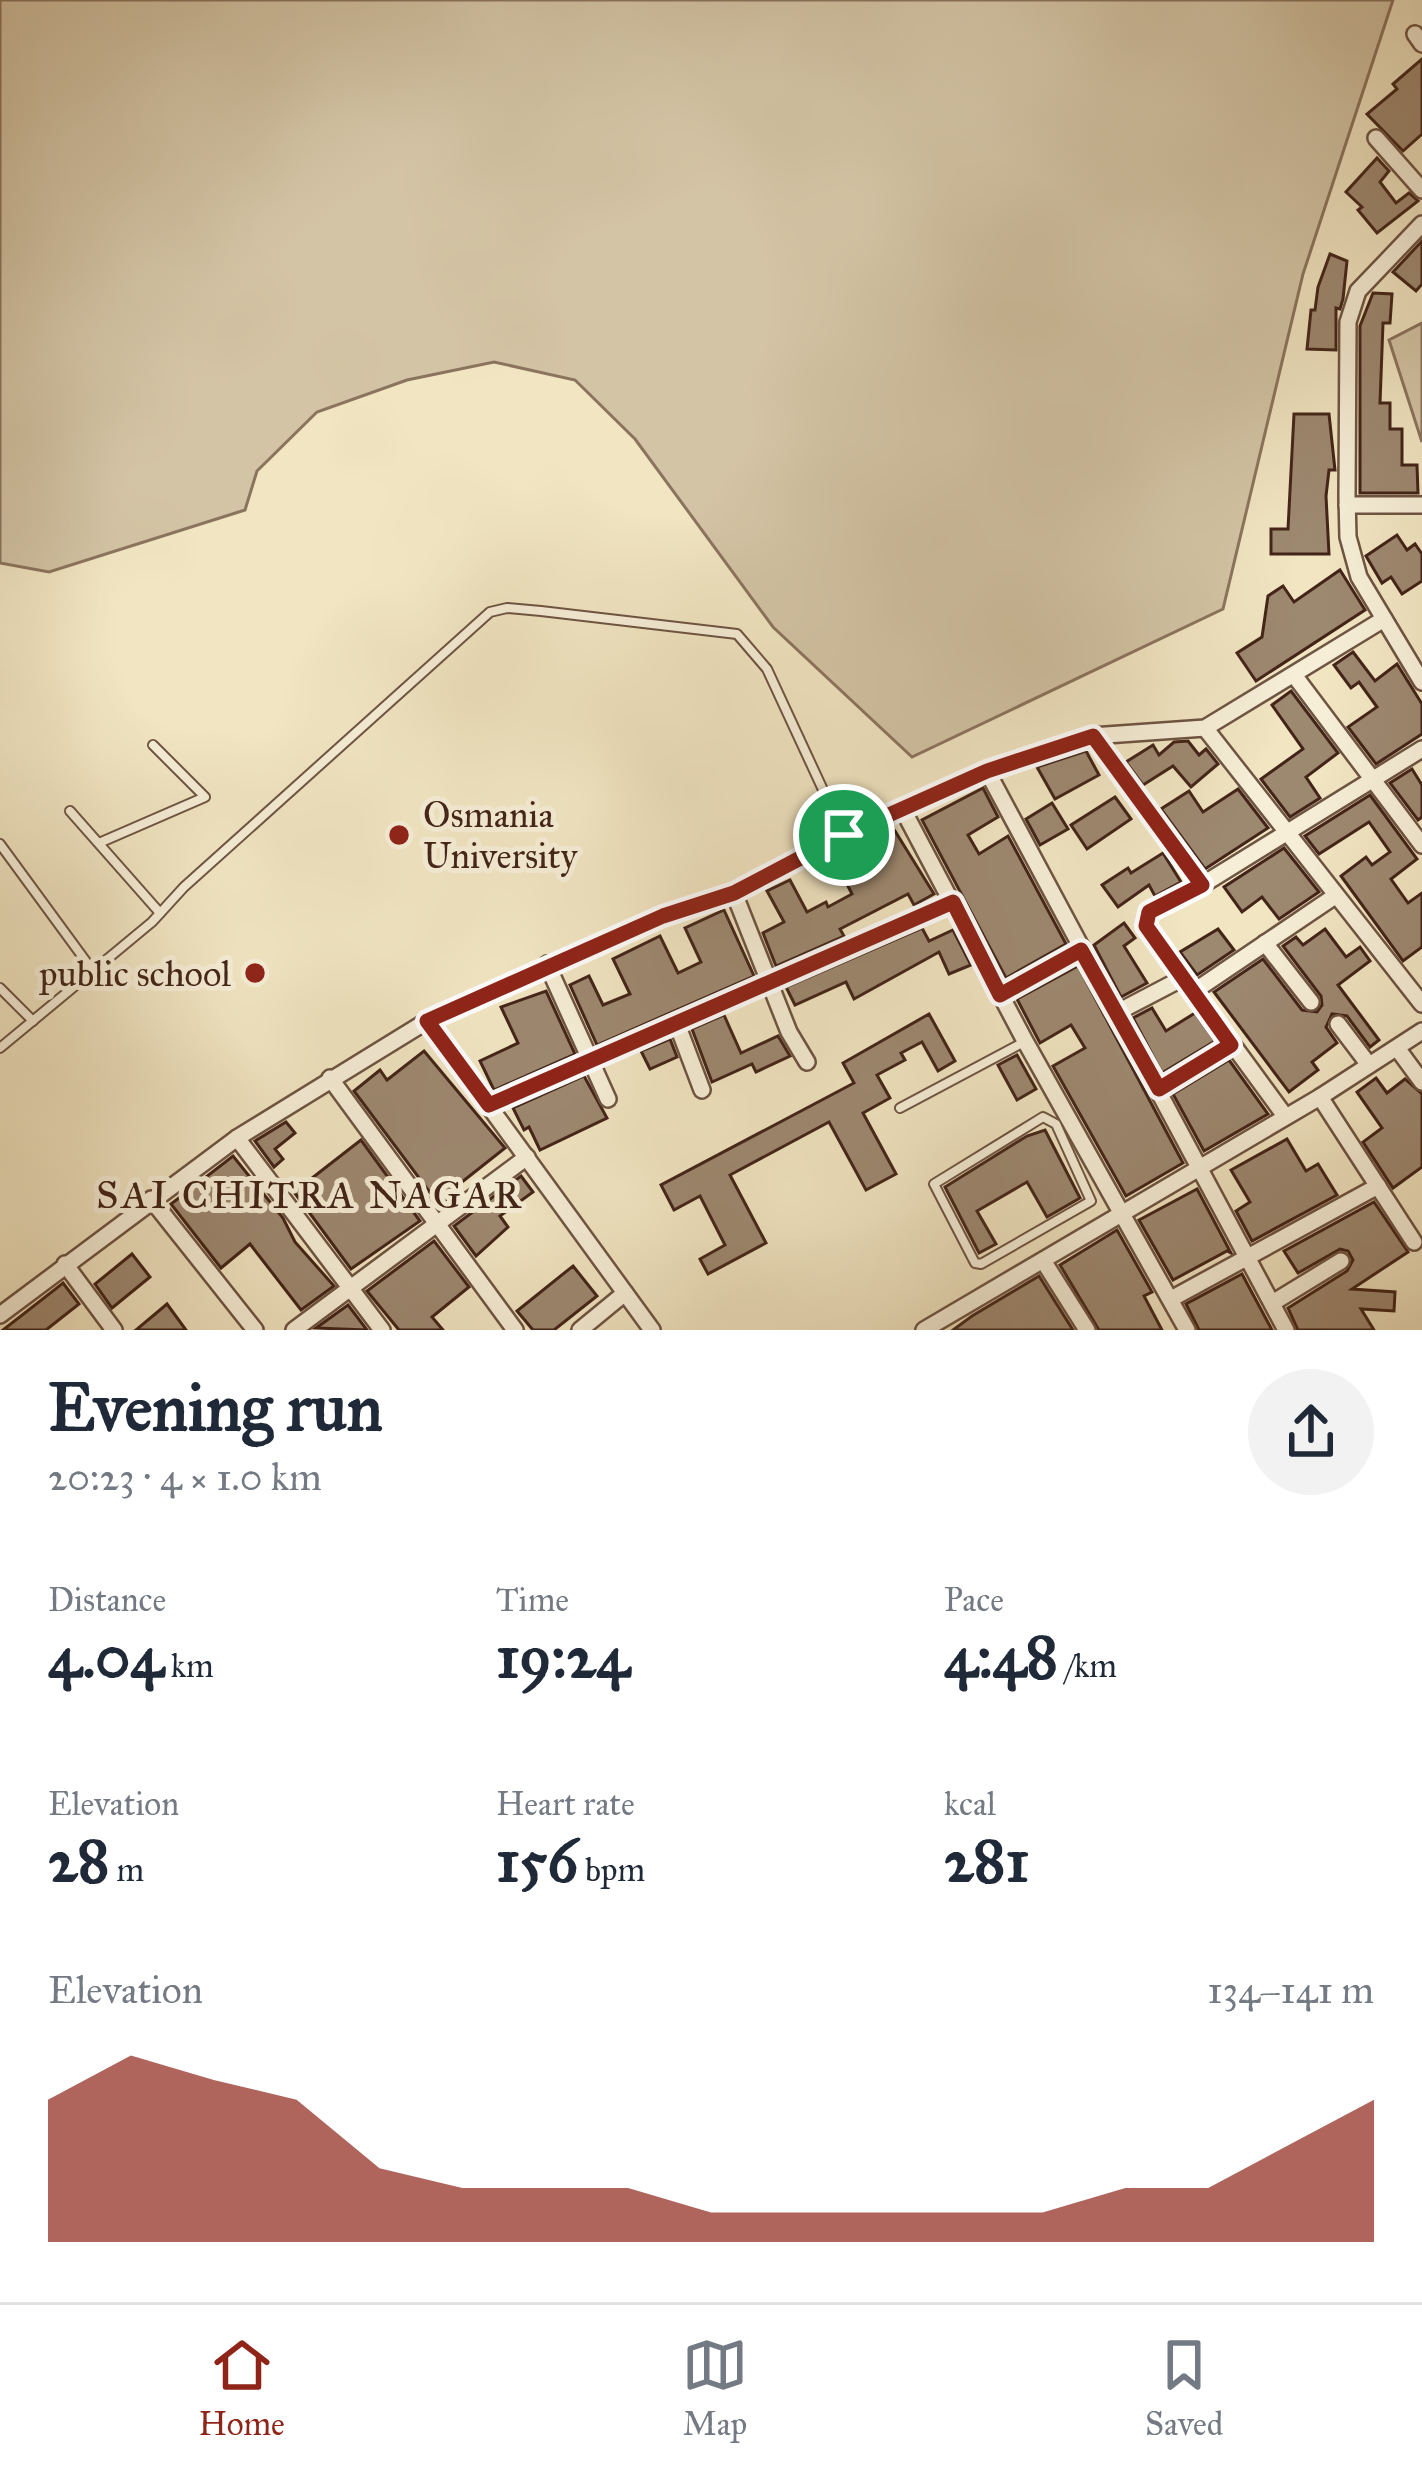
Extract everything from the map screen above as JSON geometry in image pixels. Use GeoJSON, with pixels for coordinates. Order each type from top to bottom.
{"type":"FeatureCollection","features":[{"type":"Feature","properties":{"kind":"street"},"geometry":{"type":"LineString","coordinates":[[1376,138],[1422,190]]}},
{"type":"Feature","properties":{"kind":"street"},"geometry":{"type":"LineString","coordinates":[[1422,224],[1358,291],[1348,322],[1347,506],[1348,537],[1359,577],[1422,682]]}},
{"type":"Feature","properties":{"kind":"street"},"geometry":{"type":"LineString","coordinates":[[1347,506],[1422,505]]}},
{"type":"Feature","properties":{"kind":"street"},"geometry":{"type":"LineString","coordinates":[[0,1315],[237,1138],[427,1021],[547,964],[663,916],[734,893],[844,835],[987,771],[1093,736],[1205,728],[1384,619]]}},
{"type":"Feature","properties":{"kind":"street"},"geometry":{"type":"LineString","coordinates":[[1294,675],[1422,845]]}},
{"type":"Feature","properties":{"kind":"street"},"geometry":{"type":"LineString","coordinates":[[1205,728],[1422,1004]]}},
{"type":"Feature","properties":{"kind":"street"},"geometry":{"type":"LineString","coordinates":[[1093,736],[1202,885]]}},
{"type":"Feature","properties":{"kind":"street"},"geometry":{"type":"LineString","coordinates":[[1285,1116],[1146,926],[1145,917],[1287,836],[1422,748]]}},
{"type":"Feature","properties":{"kind":"street"},"geometry":{"type":"LineString","coordinates":[[987,771],[1286,1330]]}},
{"type":"Feature","properties":{"kind":"street"},"geometry":{"type":"LineString","coordinates":[[902,808],[1025,1041],[1187,1330]]}},
{"type":"Feature","properties":{"kind":"street"},"geometry":{"type":"LineString","coordinates":[[734,893],[789,1032],[807,1063]]}},
{"type":"Feature","properties":{"kind":"street"},"geometry":{"type":"LineString","coordinates":[[1116,1013],[1188,985],[1265,943],[1336,896]]}},
{"type":"Feature","properties":{"kind":"street"},"geometry":{"type":"LineString","coordinates":[[489,1105],[953,902]]}},
{"type":"Feature","properties":{"kind":"street"},"geometry":{"type":"LineString","coordinates":[[1265,943],[1311,1002]]}},
{"type":"Feature","properties":{"kind":"street"},"geometry":{"type":"LineString","coordinates":[[1000,995],[1081,950]]}},
{"type":"Feature","properties":{"kind":"street"},"geometry":{"type":"LineString","coordinates":[[547,964],[608,1099]]}},
{"type":"Feature","properties":{"kind":"street"},"geometry":{"type":"LineString","coordinates":[[427,1021],[652,1330]]}},
{"type":"Feature","properties":{"kind":"street"},"geometry":{"type":"LineString","coordinates":[[676,1024],[702,1090]]}},
{"type":"Feature","properties":{"kind":"street"},"geometry":{"type":"LineString","coordinates":[[1338,1024],[1370,1065]]}},
{"type":"Feature","properties":{"kind":"street"},"geometry":{"type":"LineString","coordinates":[[924,1330],[1422,1031]]}},
{"type":"Feature","properties":{"kind":"street"},"geometry":{"type":"LineString","coordinates":[[1159,1089],[1231,1045]]}},
{"type":"Feature","properties":{"kind":"street"},"geometry":{"type":"LineString","coordinates":[[1397,1048],[1422,1082]]}},
{"type":"Feature","properties":{"kind":"street"},"geometry":{"type":"LineString","coordinates":[[329,1078],[515,1330]]}},
{"type":"Feature","properties":{"kind":"street"},"geometry":{"type":"LineString","coordinates":[[1319,1097],[1414,1242]]}},
{"type":"Feature","properties":{"kind":"street"},"geometry":{"type":"LineString","coordinates":[[237,1138],[382,1330]]}},
{"type":"Feature","properties":{"kind":"street"},"geometry":{"type":"LineString","coordinates":[[294,1330],[527,1157]]}},
{"type":"Feature","properties":{"kind":"street"},"geometry":{"type":"LineString","coordinates":[[1171,1299],[1378,1186]]}},
{"type":"Feature","properties":{"kind":"street"},"geometry":{"type":"LineString","coordinates":[[151,1199],[255,1330]]}},
{"type":"Feature","properties":{"kind":"street"},"geometry":{"type":"LineString","coordinates":[[1274,1302],[1342,1261]]}},
{"type":"Feature","properties":{"kind":"street"},"geometry":{"type":"LineString","coordinates":[[65,1264],[114,1330]]}},
{"type":"Feature","properties":{"kind":"street"},"geometry":{"type":"LineString","coordinates":[[1038,1265],[1087,1330]]}},
{"type":"Feature","properties":{"kind":"street"},"geometry":{"type":"LineString","coordinates":[[580,1330],[625,1293]]}},
{"type":"Feature","properties":{"kind":"lane"},"geometry":{"type":"LineString","coordinates":[[0,1048],[160,914],[184,887],[490,612],[507,608],[737,634],[777,688],[844,835]]}},
{"type":"Feature","properties":{"kind":"lane"},"geometry":{"type":"LineString","coordinates":[[99,843],[205,797],[153,745]]}},
{"type":"Feature","properties":{"kind":"lane"},"geometry":{"type":"LineString","coordinates":[[70,811],[160,914]]}},
{"type":"Feature","properties":{"kind":"lane"},"geometry":{"type":"LineString","coordinates":[[0,844],[93,971]]}},
{"type":"Feature","properties":{"kind":"lane"},"geometry":{"type":"LineString","coordinates":[[0,988],[33,1021]]}},
{"type":"Feature","properties":{"kind":"lane"},"geometry":{"type":"LineString","coordinates":[[900,1108],[1025,1041]]}},
{"type":"Feature","properties":{"kind":"lane"},"geometry":{"type":"LineString","coordinates":[[1043,1118],[1051,1119],[1091,1201],[1018,1244],[975,1264],[934,1184],[1043,1118]]}},
{"type":"Feature","properties":{"kind":"lane"},"geometry":{"type":"LineString","coordinates":[[1018,1244],[1038,1265]]}},
{"type":"Feature","properties":{"kind":"shaded area"},"geometry":{"type":"Polygon","coordinates":[[[0,0],[1393,0],[1303,274],[1223,609],[912,757],[773,627],[635,439],[575,380],[494,362],[407,380],[317,412],[257,471],[245,510],[49,572],[0,563],[0,0]]]}},
{"type":"Feature","properties":{"kind":"shaded area"},"geometry":{"type":"Polygon","coordinates":[[[1422,323],[1422,442],[1389,340],[1422,323]]]}},
{"type":"Feature","properties":{"kind":"building"},"geometry":{"type":"Polygon","coordinates":[[[1422,59],[1422,134],[1403,151],[1367,114],[1422,59]]]}},
{"type":"Feature","properties":{"kind":"building"},"geometry":{"type":"Polygon","coordinates":[[[1377,158],[1389,171],[1380,182],[1396,203],[1409,193],[1418,201],[1377,233],[1358,210],[1362,207],[1346,192],[1377,158]]]}},
{"type":"Feature","properties":{"kind":"building"},"geometry":{"type":"Polygon","coordinates":[[[1422,241],[1422,284],[1416,291],[1393,272],[1422,241]]]}},
{"type":"Feature","properties":{"kind":"building"},"geometry":{"type":"Polygon","coordinates":[[[1330,254],[1347,261],[1343,299],[1340,309],[1336,308],[1336,350],[1307,349],[1311,310],[1315,310],[1330,254]]]}},
{"type":"Feature","properties":{"kind":"building"},"geometry":{"type":"Polygon","coordinates":[[[1373,293],[1392,294],[1390,323],[1383,323],[1380,403],[1390,403],[1390,429],[1402,429],[1402,465],[1417,465],[1418,493],[1360,493],[1360,326],[1373,293]]]}},
{"type":"Feature","properties":{"kind":"building"},"geometry":{"type":"Polygon","coordinates":[[[1294,414],[1329,414],[1335,470],[1329,470],[1326,496],[1329,554],[1271,554],[1271,529],[1288,529],[1294,414]]]}},
{"type":"Feature","properties":{"kind":"building"},"geometry":{"type":"Polygon","coordinates":[[[1397,535],[1407,550],[1415,544],[1422,554],[1422,581],[1402,594],[1391,577],[1382,583],[1366,556],[1397,535]]]}},
{"type":"Feature","properties":{"kind":"building"},"geometry":{"type":"Polygon","coordinates":[[[1340,570],[1365,610],[1256,681],[1237,653],[1262,637],[1268,596],[1283,586],[1294,602],[1340,570]]]}},
{"type":"Feature","properties":{"kind":"building"},"geometry":{"type":"Polygon","coordinates":[[[1353,652],[1375,681],[1397,664],[1422,704],[1422,734],[1376,764],[1348,727],[1377,707],[1359,682],[1351,688],[1334,665],[1353,652]]]}},
{"type":"Feature","properties":{"kind":"building"},"geometry":{"type":"Polygon","coordinates":[[[1291,691],[1338,753],[1306,777],[1320,798],[1290,817],[1261,779],[1303,749],[1272,705],[1291,691]]]}},
{"type":"Feature","properties":{"kind":"building"},"geometry":{"type":"Polygon","coordinates":[[[1188,741],[1199,755],[1206,749],[1218,764],[1191,787],[1173,766],[1143,785],[1126,762],[1153,745],[1159,755],[1174,742],[1188,741]]]}},
{"type":"Feature","properties":{"kind":"building"},"geometry":{"type":"Polygon","coordinates":[[[1086,751],[1099,775],[1055,799],[1037,767],[1086,751]]]}},
{"type":"Feature","properties":{"kind":"building"},"geometry":{"type":"Polygon","coordinates":[[[1412,769],[1422,785],[1422,817],[1418,820],[1390,783],[1412,769]]]}},
{"type":"Feature","properties":{"kind":"building"},"geometry":{"type":"Polygon","coordinates":[[[983,788],[998,817],[968,835],[979,854],[1008,836],[1066,944],[1006,978],[922,820],[983,788]]]}},
{"type":"Feature","properties":{"kind":"building"},"geometry":{"type":"Polygon","coordinates":[[[1238,789],[1268,828],[1205,869],[1161,809],[1189,791],[1203,812],[1238,789]]]}},
{"type":"Feature","properties":{"kind":"building"},"geometry":{"type":"Polygon","coordinates":[[[1370,795],[1417,859],[1391,879],[1408,903],[1422,893],[1422,947],[1403,961],[1341,876],[1366,857],[1372,865],[1390,852],[1369,822],[1319,854],[1305,836],[1370,795]]]}},
{"type":"Feature","properties":{"kind":"building"},"geometry":{"type":"Polygon","coordinates":[[[1115,797],[1131,819],[1087,849],[1071,825],[1115,797]]]}},
{"type":"Feature","properties":{"kind":"building"},"geometry":{"type":"Polygon","coordinates":[[[1052,803],[1068,829],[1040,845],[1026,819],[1052,803]]]}},
{"type":"Feature","properties":{"kind":"building"},"geometry":{"type":"Polygon","coordinates":[[[895,831],[934,894],[914,905],[908,894],[840,929],[844,936],[776,966],[763,933],[784,922],[767,891],[790,880],[807,912],[826,902],[828,907],[852,894],[834,859],[895,831]]]}},
{"type":"Feature","properties":{"kind":"building"},"geometry":{"type":"Polygon","coordinates":[[[1284,848],[1319,892],[1279,919],[1262,897],[1242,912],[1224,887],[1284,848]]]}},
{"type":"Feature","properties":{"kind":"building"},"geometry":{"type":"Polygon","coordinates":[[[1163,853],[1181,882],[1155,896],[1149,885],[1118,907],[1102,885],[1163,853]]]}},
{"type":"Feature","properties":{"kind":"building"},"geometry":{"type":"Polygon","coordinates":[[[724,910],[754,976],[597,1045],[570,985],[589,976],[603,1005],[630,994],[613,959],[660,936],[678,973],[701,962],[685,928],[724,910]]]}},
{"type":"Feature","properties":{"kind":"building"},"geometry":{"type":"Polygon","coordinates":[[[1124,923],[1135,938],[1124,946],[1147,983],[1121,997],[1094,945],[1124,923]]]}},
{"type":"Feature","properties":{"kind":"building"},"geometry":{"type":"Polygon","coordinates":[[[922,928],[929,941],[953,930],[971,965],[949,974],[939,952],[854,999],[846,982],[795,1005],[786,987],[922,928]]]}},
{"type":"Feature","properties":{"kind":"building"},"geometry":{"type":"Polygon","coordinates":[[[1218,929],[1234,950],[1197,975],[1180,952],[1218,929]]]}},
{"type":"Feature","properties":{"kind":"building"},"geometry":{"type":"Polygon","coordinates":[[[1325,929],[1346,957],[1360,947],[1370,961],[1338,985],[1379,1040],[1370,1047],[1347,1016],[1332,1014],[1326,1027],[1337,1043],[1312,1062],[1318,1070],[1289,1092],[1214,992],[1263,959],[1302,1010],[1317,1012],[1321,996],[1283,946],[1296,937],[1303,945],[1325,929]]]}},
{"type":"Feature","properties":{"kind":"building"},"geometry":{"type":"Polygon","coordinates":[[[1078,966],[1183,1163],[1126,1196],[1053,1066],[1085,1048],[1071,1025],[1040,1043],[1017,999],[1078,966]]]}},
{"type":"Feature","properties":{"kind":"building"},"geometry":{"type":"Polygon","coordinates":[[[546,991],[575,1054],[494,1090],[480,1061],[518,1043],[501,1007],[546,991]]]}},
{"type":"Feature","properties":{"kind":"building"},"geometry":{"type":"Polygon","coordinates":[[[1152,1008],[1166,1031],[1195,1013],[1215,1041],[1162,1073],[1133,1018],[1152,1008]]]}},
{"type":"Feature","properties":{"kind":"building"},"geometry":{"type":"Polygon","coordinates":[[[929,1014],[955,1061],[938,1071],[922,1042],[901,1053],[905,1060],[877,1075],[890,1098],[863,1113],[896,1174],[866,1190],[829,1122],[730,1175],[766,1243],[708,1274],[700,1259],[725,1245],[700,1196],[674,1210],[661,1185],[854,1083],[843,1063],[929,1014]]]}},
{"type":"Feature","properties":{"kind":"building"},"geometry":{"type":"Polygon","coordinates":[[[724,1015],[741,1053],[778,1036],[790,1056],[756,1072],[752,1064],[712,1082],[692,1029],[724,1015]]]}},
{"type":"Feature","properties":{"kind":"building"},"geometry":{"type":"Polygon","coordinates":[[[670,1039],[677,1057],[650,1069],[641,1051],[670,1039]]]}},
{"type":"Feature","properties":{"kind":"building"},"geometry":{"type":"Polygon","coordinates":[[[424,1051],[505,1148],[440,1206],[354,1091],[380,1070],[387,1080],[424,1051]]]}},
{"type":"Feature","properties":{"kind":"building"},"geometry":{"type":"Polygon","coordinates":[[[1017,1055],[1036,1089],[1017,1100],[998,1065],[1017,1055]]]}},
{"type":"Feature","properties":{"kind":"building"},"geometry":{"type":"Polygon","coordinates":[[[1229,1060],[1268,1114],[1204,1151],[1173,1094],[1229,1060]]]}},
{"type":"Feature","properties":{"kind":"building"},"geometry":{"type":"Polygon","coordinates":[[[584,1076],[607,1118],[540,1150],[513,1108],[584,1076]]]}},
{"type":"Feature","properties":{"kind":"building"},"geometry":{"type":"Polygon","coordinates":[[[1376,1078],[1387,1093],[1405,1079],[1422,1094],[1422,1167],[1393,1188],[1363,1142],[1382,1128],[1357,1092],[1376,1078]]]}},
{"type":"Feature","properties":{"kind":"building"},"geometry":{"type":"Polygon","coordinates":[[[286,1122],[295,1133],[275,1149],[283,1159],[274,1167],[255,1141],[286,1122]]]}},
{"type":"Feature","properties":{"kind":"building"},"geometry":{"type":"Polygon","coordinates":[[[1045,1130],[1080,1198],[1047,1217],[1027,1182],[977,1211],[996,1244],[979,1253],[945,1187],[1027,1136],[1045,1130]]]}},
{"type":"Feature","properties":{"kind":"building"},"geometry":{"type":"Polygon","coordinates":[[[1287,1139],[1306,1171],[1318,1164],[1337,1195],[1252,1241],[1236,1211],[1250,1202],[1231,1170],[1287,1139]]]}},
{"type":"Feature","properties":{"kind":"building"},"geometry":{"type":"Polygon","coordinates":[[[361,1140],[420,1221],[351,1269],[294,1192],[361,1140]]]}},
{"type":"Feature","properties":{"kind":"building"},"geometry":{"type":"Polygon","coordinates":[[[233,1156],[283,1218],[295,1242],[334,1286],[301,1310],[250,1244],[221,1268],[171,1204],[233,1156]]]}},
{"type":"Feature","properties":{"kind":"building"},"geometry":{"type":"Polygon","coordinates":[[[521,1176],[533,1192],[500,1216],[508,1227],[476,1256],[454,1226],[521,1176]]]}},
{"type":"Feature","properties":{"kind":"building"},"geometry":{"type":"Polygon","coordinates":[[[1197,1189],[1231,1253],[1173,1280],[1139,1220],[1197,1189]]]}},
{"type":"Feature","properties":{"kind":"building"},"geometry":{"type":"Polygon","coordinates":[[[1374,1202],[1408,1252],[1352,1289],[1395,1292],[1394,1311],[1361,1309],[1374,1330],[1298,1330],[1288,1308],[1347,1271],[1353,1260],[1348,1251],[1340,1249],[1298,1273],[1284,1251],[1374,1202]]]}},
{"type":"Feature","properties":{"kind":"building"},"geometry":{"type":"Polygon","coordinates":[[[1117,1230],[1152,1292],[1144,1296],[1162,1330],[1099,1330],[1060,1265],[1117,1230]]]}},
{"type":"Feature","properties":{"kind":"building"},"geometry":{"type":"Polygon","coordinates":[[[434,1241],[469,1287],[432,1317],[443,1330],[399,1330],[367,1291],[434,1241]]]}},
{"type":"Feature","properties":{"kind":"building"},"geometry":{"type":"Polygon","coordinates":[[[132,1254],[150,1277],[112,1308],[95,1284],[132,1254]]]}},
{"type":"Feature","properties":{"kind":"building"},"geometry":{"type":"Polygon","coordinates":[[[573,1266],[597,1296],[554,1330],[533,1330],[517,1311],[573,1266]]]}},
{"type":"Feature","properties":{"kind":"building"},"geometry":{"type":"Polygon","coordinates":[[[1242,1274],[1272,1330],[1199,1330],[1186,1304],[1242,1274]]]}},
{"type":"Feature","properties":{"kind":"building"},"geometry":{"type":"Polygon","coordinates":[[[1039,1276],[1073,1330],[953,1330],[972,1316],[1039,1276]]]}},
{"type":"Feature","properties":{"kind":"building"},"geometry":{"type":"Polygon","coordinates":[[[63,1283],[79,1304],[46,1330],[3,1330],[63,1283]]]}},
{"type":"Feature","properties":{"kind":"building"},"geometry":{"type":"Polygon","coordinates":[[[167,1304],[186,1330],[136,1330],[167,1304]]]}},
{"type":"Feature","properties":{"kind":"building"},"geometry":{"type":"Polygon","coordinates":[[[348,1305],[367,1330],[316,1328],[348,1305]]]}},
{"type":"Feature","properties":{"kind":"place","name":"Osmania University"},"geometry":{"type":"Point","coordinates":[399,835]}},
{"type":"Feature","properties":{"kind":"place","name":"public school"},"geometry":{"type":"Point","coordinates":[255,973]}},
{"type":"Feature","properties":{"kind":"district","name":"SAI CHITRA NAGAR"},"geometry":{"type":"Point","coordinates":[310,1194]}},
{"type":"Feature","properties":{"kind":"route"},"geometry":{"type":"LineString","coordinates":[[1093,736],[1202,885],[1149,912],[1146,926],[1231,1045],[1159,1089],[1081,950],[1000,995],[953,902],[489,1105],[427,1021],[547,964],[663,916],[734,893],[844,835],[987,771],[1093,736]]}}]}
